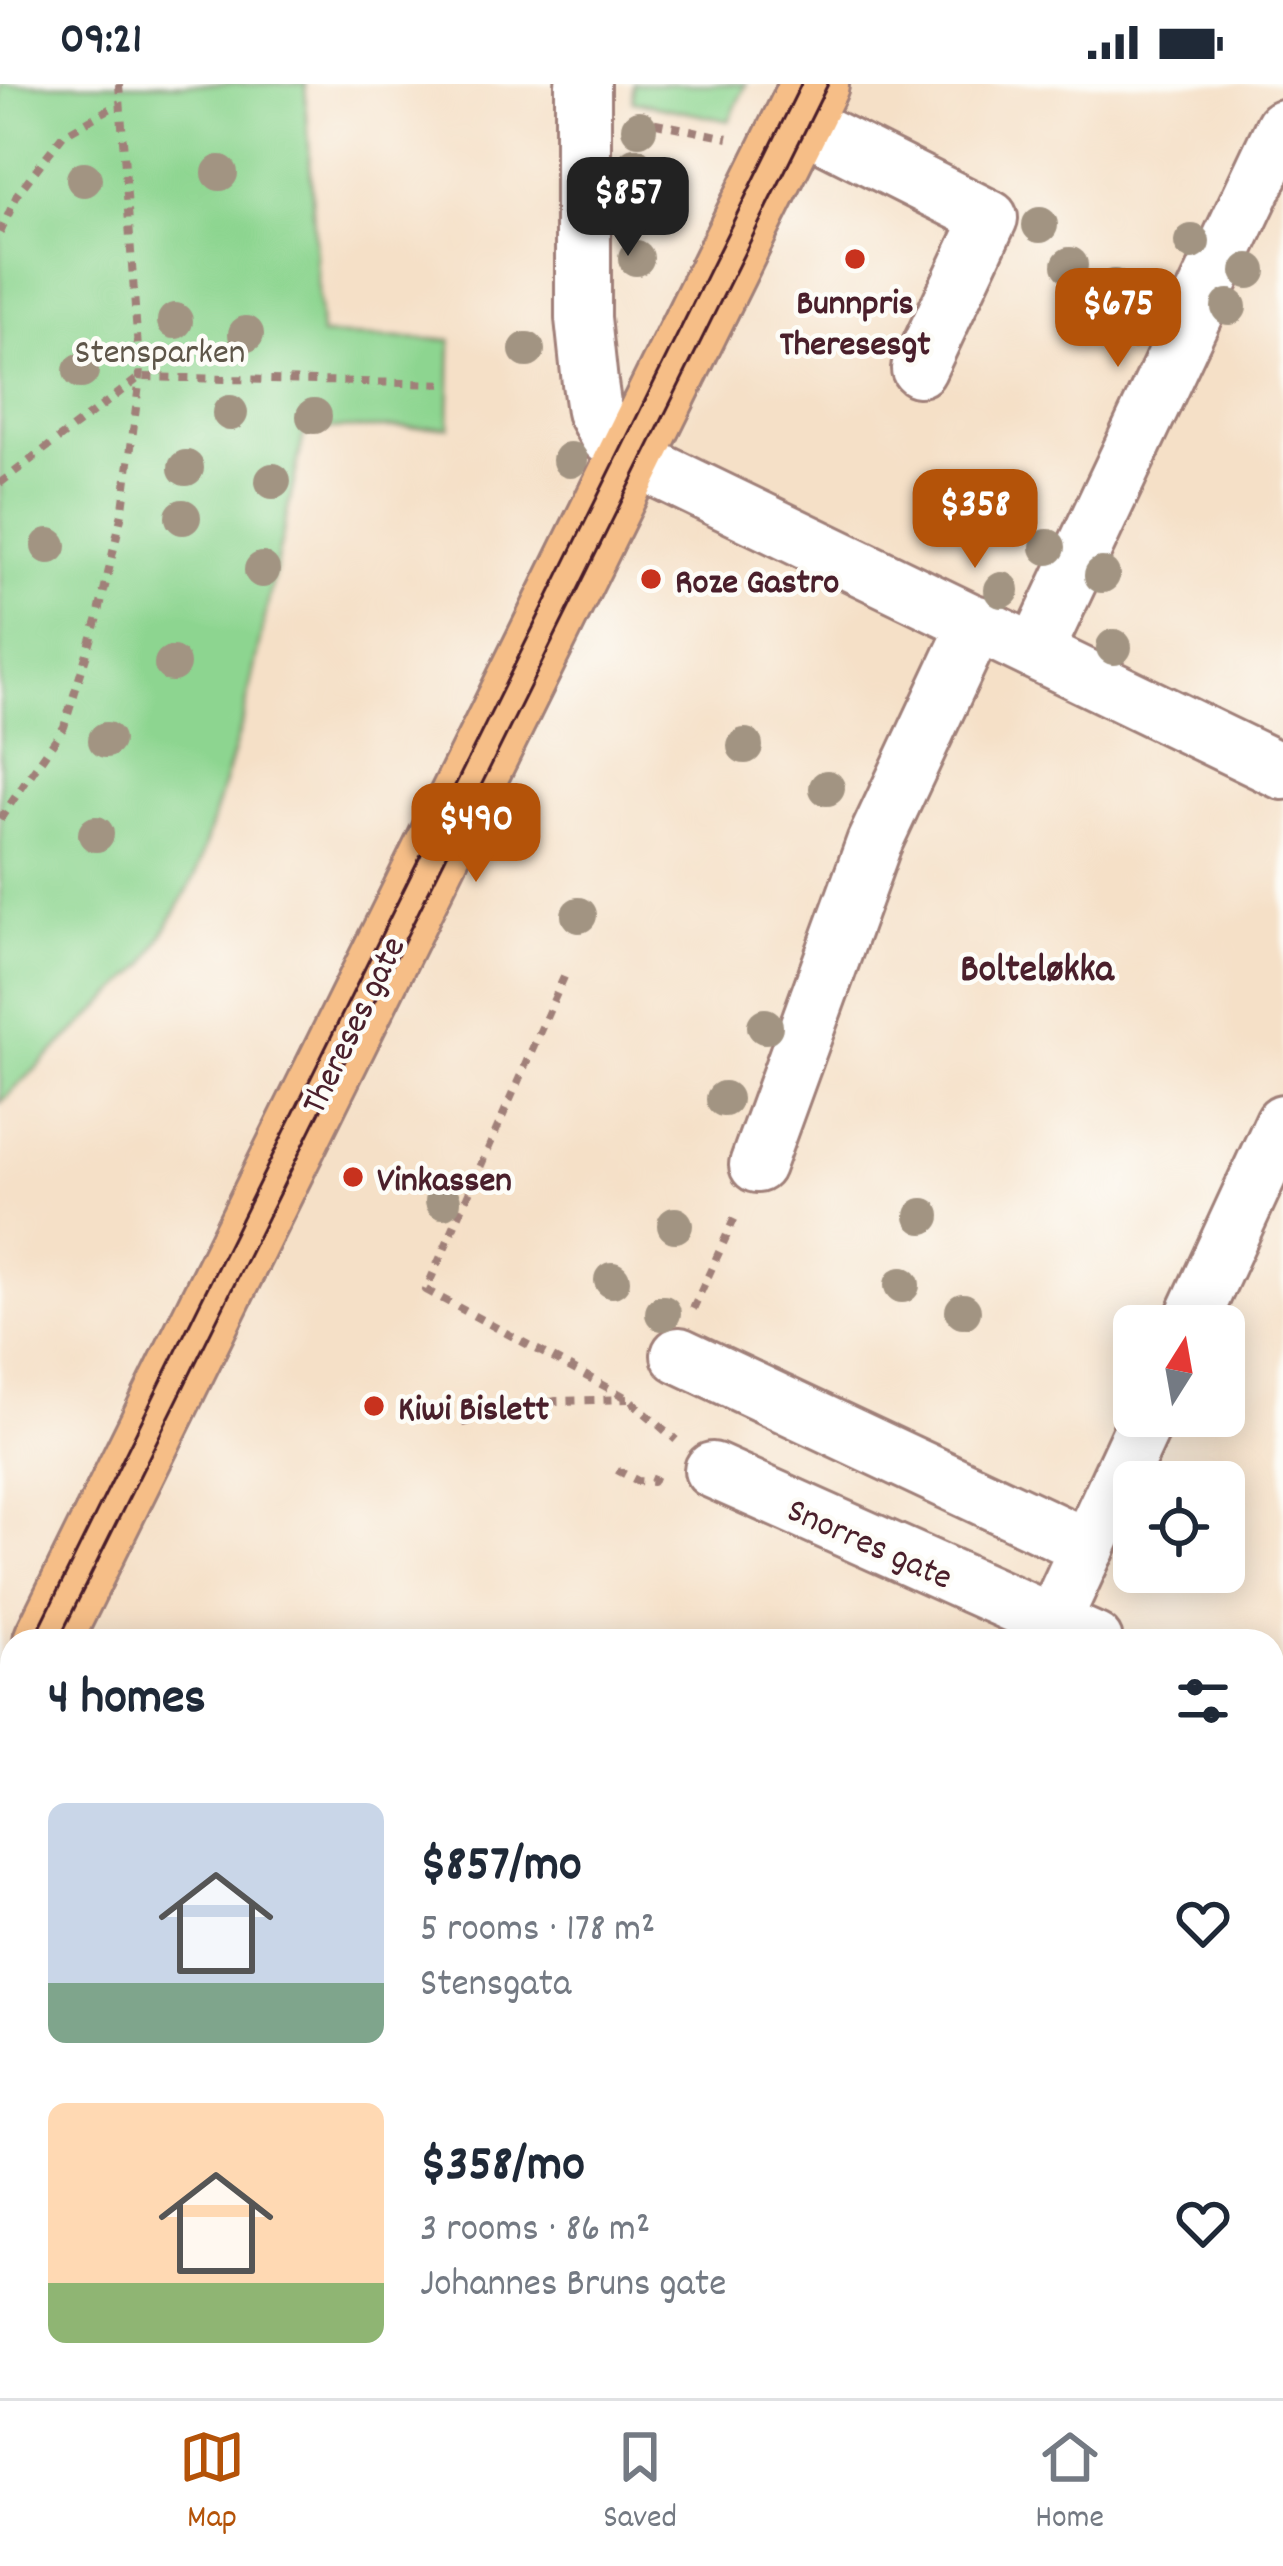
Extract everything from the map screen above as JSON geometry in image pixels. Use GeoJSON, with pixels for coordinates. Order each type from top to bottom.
{"type":"FeatureCollection","features":[{"type":"Feature","properties":{"kind":"main road","name":"Thereses gate"},"geometry":{"type":"LineString","coordinates":[[52,1629],[806,102]]}},
{"type":"Feature","properties":{"kind":"street"},"geometry":{"type":"LineString","coordinates":[[602,100],[583,318],[594,411],[608,437],[631,457],[1283,772]]}},
{"type":"Feature","properties":{"kind":"street"},"geometry":{"type":"LineString","coordinates":[[806,102],[989,218],[920,369]]}},
{"type":"Feature","properties":{"kind":"street"},"geometry":{"type":"LineString","coordinates":[[1036,651],[1283,127]]}},
{"type":"Feature","properties":{"kind":"street"},"geometry":{"type":"LineString","coordinates":[[749,1184],[874,843],[977,622]]}},
{"type":"Feature","properties":{"kind":"street"},"geometry":{"type":"LineString","coordinates":[[1199,1305],[1283,1122]]}},
{"type":"Feature","properties":{"kind":"street"},"geometry":{"type":"LineString","coordinates":[[679,1355],[1088,1547]]}},
{"type":"Feature","properties":{"kind":"street"},"geometry":{"type":"LineString","coordinates":[[1065,1629],[1088,1547],[1138,1437]]}},
{"type":"Feature","properties":{"kind":"street","name":"Snorres gate"},"geometry":{"type":"LineString","coordinates":[[712,1470],[1053,1629]]}},
{"type":"Feature","properties":{"kind":"path"},"geometry":{"type":"LineString","coordinates":[[0,819],[64,727],[98,621],[123,509],[140,376],[118,84]]}},
{"type":"Feature","properties":{"kind":"path"},"geometry":{"type":"LineString","coordinates":[[602,100],[734,139]]}},
{"type":"Feature","properties":{"kind":"path"},"geometry":{"type":"LineString","coordinates":[[0,233],[18,193],[63,135],[120,103]]}},
{"type":"Feature","properties":{"kind":"path"},"geometry":{"type":"LineString","coordinates":[[0,484],[140,376],[450,384]]}},
{"type":"Feature","properties":{"kind":"path"},"geometry":{"type":"LineString","coordinates":[[462,1423],[556,1401],[629,1400],[426,1290],[565,977]]}},
{"type":"Feature","properties":{"kind":"path"},"geometry":{"type":"LineString","coordinates":[[679,1355],[680,1338],[749,1184]]}},
{"type":"Feature","properties":{"kind":"path"},"geometry":{"type":"LineString","coordinates":[[617,1470],[638,1481],[653,1482]]}},
{"type":"Feature","properties":{"kind":"green space","name":"Stensparken"},"geometry":{"type":"Polygon","coordinates":[[[0,84],[305,84],[321,335],[451,340],[449,427],[305,429],[243,720],[196,875],[146,964],[0,1103],[0,84]]]}},
{"type":"Feature","properties":{"kind":"green space"},"geometry":{"type":"Polygon","coordinates":[[[633,84],[746,84],[729,121],[633,101],[633,84]]]}},
{"type":"Feature","properties":{"kind":"tram line"},"geometry":{"type":"LineString","coordinates":[[39,1629],[801,84]]}},
{"type":"Feature","properties":{"kind":"tram line"},"geometry":{"type":"LineString","coordinates":[[64,1629],[828,84]]}},
{"type":"Feature","properties":{"kind":"place","name":"Bunnpris Theresesgt"},"geometry":{"type":"Point","coordinates":[855,259]}},
{"type":"Feature","properties":{"kind":"place","name":"Roze Gastro"},"geometry":{"type":"Point","coordinates":[651,579]}},
{"type":"Feature","properties":{"kind":"place","name":"Vinkassen"},"geometry":{"type":"Point","coordinates":[353,1177]}},
{"type":"Feature","properties":{"kind":"place","name":"Kiwi Bislett"},"geometry":{"type":"Point","coordinates":[374,1406]}},
{"type":"Feature","properties":{"kind":"district","name":"Bolteløkka"},"geometry":{"type":"Point","coordinates":[1037,966]}}]}
